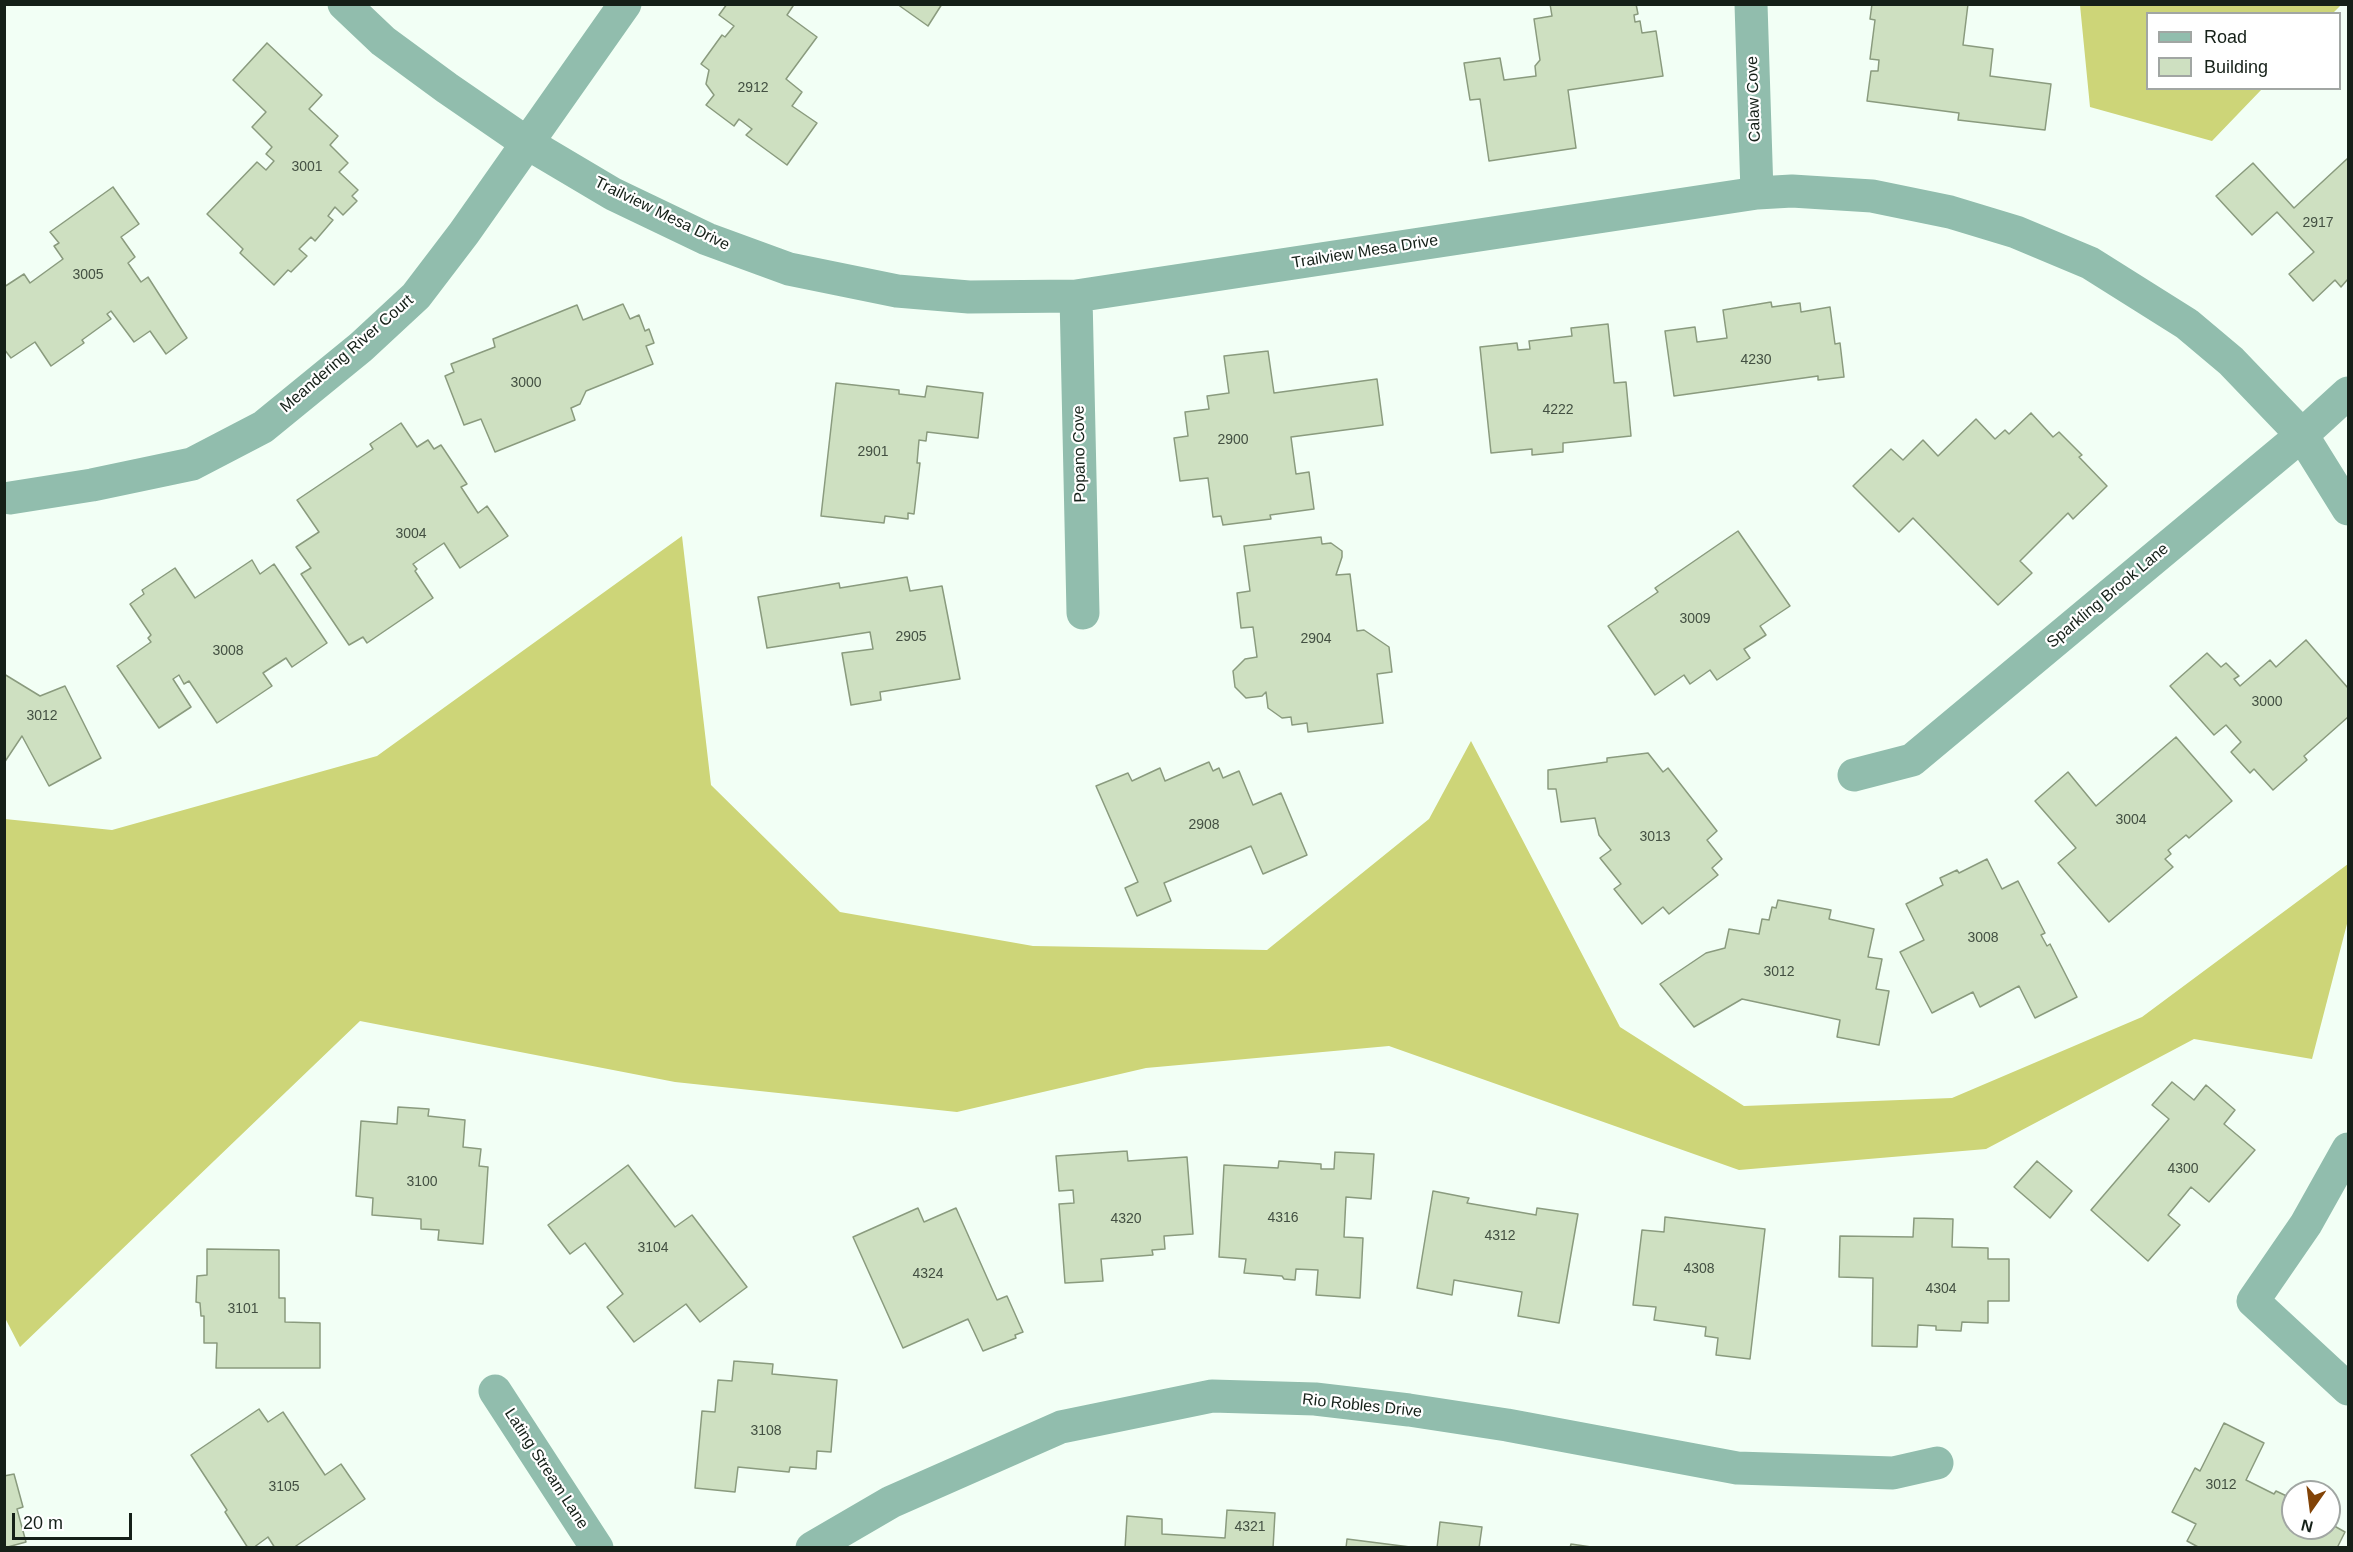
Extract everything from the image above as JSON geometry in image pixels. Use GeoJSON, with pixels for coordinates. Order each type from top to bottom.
{"type":"FeatureCollection","features":[{"type":"Feature","properties":{"kind":"street","name":"Trailview Mesa Drive"},"geometry":{"type":"LineString","coordinates":[[344,4],[392,48],[447,88],[527,142],[613,194],[707,239],[789,269],[897,291],[969,297],[1076,296],[1757,193],[1792,191],[1872,196],[1950,212],[2016,232],[2090,263],[2187,324],[2231,361],[2302,435],[2349,509]]}},
{"type":"Feature","properties":{"kind":"street","name":"Meandering River Court"},"geometry":{"type":"LineString","coordinates":[[10,498],[92,485],[192,464],[263,427],[361,347],[416,296],[464,233],[625,4]]}},
{"type":"Feature","properties":{"kind":"street","name":"Calaw Cove"},"geometry":{"type":"LineString","coordinates":[[1751,4],[1757,193]]}},
{"type":"Feature","properties":{"kind":"street","name":"Popano Cove"},"geometry":{"type":"LineString","coordinates":[[1076,296],[1083,613]]}},
{"type":"Feature","properties":{"kind":"street","name":"Sparkling Brook Lane"},"geometry":{"type":"LineString","coordinates":[[1854,776],[1912,760],[2302,435],[2349,393]]}},
{"type":"Feature","properties":{"kind":"street"},"geometry":{"type":"LineString","coordinates":[[2349,1149],[2306,1224],[2253,1301],[2349,1389]]}},
{"type":"Feature","properties":{"kind":"street","name":"Lating Stream Lane"},"geometry":{"type":"LineString","coordinates":[[495,1391],[597,1548]]}},
{"type":"Feature","properties":{"kind":"street","name":"Rio Robles Drive"},"geometry":{"type":"LineString","coordinates":[[812,1548],[891,1502],[1061,1427],[1212,1395],[1315,1399],[1409,1410],[1507,1425],[1737,1468],[1893,1473],[1937,1463]]}},
{"type":"Feature","properties":{"kind":"green space"},"geometry":{"type":"Polygon","coordinates":[[[2080,4],[2341,5],[2334,12],[2146,12],[2146,90],[2261,90],[2212,141],[2090,107],[2080,4]]]}},
{"type":"Feature","properties":{"kind":"green space"},"geometry":{"type":"Polygon","coordinates":[[[682,536],[711,785],[840,912],[1033,946],[1267,950],[1429,819],[1471,741],[1620,1027],[1744,1106],[1952,1098],[2142,1017],[2348,864],[2348,920],[2312,1059],[2194,1039],[1986,1149],[1739,1170],[1389,1046],[1146,1068],[957,1112],[675,1082],[360,1021],[20,1347],[4,1316],[5,819],[112,830],[377,756],[682,536]]]}},
{"type":"Feature","properties":{"kind":"building"},"geometry":{"type":"Polygon","coordinates":[[[727,4],[791,4],[793,6],[787,15],[817,37],[786,79],[802,92],[792,106],[817,123],[787,165],[746,135],[752,129],[739,119],[734,126],[706,105],[714,95],[706,84],[709,70],[701,64],[722,35],[725,37],[734,26],[719,15],[727,4]]]}},
{"type":"Feature","properties":{"kind":"building"},"geometry":{"type":"Polygon","coordinates":[[[897,4],[942,4],[928,26],[897,4]]]}},
{"type":"Feature","properties":{"kind":"building"},"geometry":{"type":"Polygon","coordinates":[[[1550,4],[1636,4],[1638,14],[1634,15],[1635,22],[1640,21],[1642,33],[1656,31],[1663,76],[1568,90],[1576,148],[1489,161],[1480,99],[1470,100],[1464,63],[1500,58],[1504,80],[1536,76],[1535,66],[1540,60],[1534,19],[1552,16],[1550,4]]]}},
{"type":"Feature","properties":{"kind":"building"},"geometry":{"type":"Polygon","coordinates":[[[1872,4],[1968,4],[1963,45],[1993,49],[1990,76],[2051,84],[2045,130],[1958,120],[1959,113],[1867,101],[1871,71],[1878,71],[1879,60],[1870,59],[1875,20],[1870,19],[1872,4]]]}},
{"type":"Feature","properties":{"kind":"building"},"geometry":{"type":"Polygon","coordinates":[[[267,43],[322,95],[309,109],[338,136],[330,145],[348,163],[339,172],[358,190],[352,196],[357,201],[343,215],[335,207],[328,216],[333,220],[315,241],[311,237],[299,249],[307,256],[291,272],[288,270],[274,285],[240,253],[243,249],[207,214],[257,162],[266,170],[274,161],[266,154],[272,147],[252,127],[266,112],[233,80],[267,43]]]}},
{"type":"Feature","properties":{"kind":"building"},"geometry":{"type":"Polygon","coordinates":[[[2348,158],[2348,279],[2341,287],[2335,280],[2313,301],[2289,274],[2314,252],[2277,212],[2252,235],[2216,196],[2253,163],[2294,208],[2348,158]]]}},
{"type":"Feature","properties":{"kind":"building"},"geometry":{"type":"Polygon","coordinates":[[[113,187],[139,224],[121,237],[135,257],[128,263],[141,282],[148,277],[187,338],[166,354],[150,331],[134,342],[111,311],[107,314],[111,319],[82,340],[84,343],[51,366],[35,342],[11,358],[4,349],[4,287],[24,274],[30,283],[63,259],[54,246],[59,243],[50,232],[113,187]]]}},
{"type":"Feature","properties":{"kind":"building"},"geometry":{"type":"Polygon","coordinates":[[[1771,302],[1772,307],[1800,303],[1801,312],[1830,307],[1835,344],[1840,343],[1844,377],[1818,380],[1818,376],[1674,396],[1665,331],[1695,327],[1697,342],[1727,338],[1723,310],[1771,302]]]}},
{"type":"Feature","properties":{"kind":"building"},"geometry":{"type":"Polygon","coordinates":[[[623,304],[630,319],[639,315],[645,331],[649,329],[654,343],[646,346],[653,364],[586,391],[580,404],[571,408],[575,420],[495,452],[481,419],[464,425],[445,376],[454,372],[451,364],[495,347],[493,339],[577,305],[583,320],[623,304]]]}},
{"type":"Feature","properties":{"kind":"building"},"geometry":{"type":"Polygon","coordinates":[[[1608,324],[1614,383],[1626,382],[1631,436],[1563,443],[1563,452],[1532,455],[1532,449],[1491,453],[1480,347],[1517,343],[1518,350],[1530,349],[1529,341],[1572,336],[1571,328],[1608,324]]]}},
{"type":"Feature","properties":{"kind":"building"},"geometry":{"type":"Polygon","coordinates":[[[1268,351],[1274,393],[1377,379],[1383,425],[1291,437],[1296,474],[1309,472],[1314,509],[1270,515],[1271,519],[1223,525],[1221,516],[1213,517],[1208,478],[1180,481],[1174,438],[1188,436],[1185,412],[1209,409],[1207,396],[1229,393],[1224,356],[1268,351]]]}},
{"type":"Feature","properties":{"kind":"building"},"geometry":{"type":"Polygon","coordinates":[[[836,383],[899,390],[899,394],[925,397],[927,386],[983,393],[978,438],[927,432],[926,441],[919,440],[917,463],[920,463],[914,514],[908,513],[908,519],[885,516],[884,523],[821,516],[836,383]]]}},
{"type":"Feature","properties":{"kind":"building"},"geometry":{"type":"Polygon","coordinates":[[[2031,413],[2053,437],[2059,432],[2082,455],[2079,457],[2107,486],[2073,519],[2068,513],[2020,561],[2032,573],[1998,605],[1913,518],[1899,532],[1853,486],[1891,449],[1903,460],[1923,440],[1938,456],[1976,419],[1995,439],[2005,430],[2009,434],[2031,413]]]}},
{"type":"Feature","properties":{"kind":"building"},"geometry":{"type":"Polygon","coordinates":[[[401,423],[417,447],[428,440],[434,449],[441,445],[467,484],[461,487],[478,513],[487,506],[508,536],[460,568],[444,543],[413,564],[417,569],[415,571],[433,598],[367,643],[363,637],[349,645],[301,574],[311,568],[296,547],[319,532],[297,500],[373,449],[370,444],[401,423]]]}},
{"type":"Feature","properties":{"kind":"building"},"geometry":{"type":"Polygon","coordinates":[[[1738,531],[1790,606],[1760,626],[1766,635],[1744,649],[1750,658],[1717,680],[1710,670],[1690,684],[1684,675],[1655,695],[1608,626],[1658,592],[1655,588],[1738,531]]]}},
{"type":"Feature","properties":{"kind":"building"},"geometry":{"type":"Polygon","coordinates":[[[1321,537],[1322,544],[1331,543],[1342,551],[1336,575],[1350,574],[1357,631],[1364,630],[1389,647],[1392,672],[1377,674],[1383,723],[1308,732],[1307,723],[1292,725],[1291,717],[1282,718],[1268,708],[1266,692],[1262,696],[1246,698],[1235,687],[1233,671],[1245,659],[1257,657],[1253,627],[1241,628],[1237,593],[1250,591],[1244,546],[1321,537]]]}},
{"type":"Feature","properties":{"kind":"building"},"geometry":{"type":"Polygon","coordinates":[[[252,560],[260,574],[274,564],[327,643],[292,667],[286,658],[263,673],[272,686],[217,723],[189,681],[184,684],[179,675],[173,679],[191,707],[159,728],[117,666],[151,642],[148,638],[151,635],[130,604],[144,594],[142,590],[175,568],[195,598],[252,560]]]}},
{"type":"Feature","properties":{"kind":"building"},"geometry":{"type":"Polygon","coordinates":[[[907,577],[910,591],[942,586],[960,679],[880,692],[881,700],[851,705],[842,653],[873,649],[870,632],[767,648],[758,597],[839,583],[840,588],[907,577]]]}},
{"type":"Feature","properties":{"kind":"building"},"geometry":{"type":"Polygon","coordinates":[[[2306,640],[2348,688],[2348,717],[2304,756],[2307,760],[2273,790],[2254,769],[2250,773],[2231,752],[2241,742],[2226,725],[2214,735],[2170,686],[2207,653],[2221,667],[2226,663],[2239,676],[2234,679],[2240,686],[2270,660],[2276,667],[2306,640]]]}},
{"type":"Feature","properties":{"kind":"building"},"geometry":{"type":"Polygon","coordinates":[[[4,674],[40,696],[65,686],[101,758],[49,786],[22,736],[4,763],[4,674]]]}},
{"type":"Feature","properties":{"kind":"building"},"geometry":{"type":"Polygon","coordinates":[[[2176,737],[2232,801],[2189,838],[2186,835],[2168,850],[2171,854],[2165,859],[2173,867],[2109,922],[2058,863],[2076,848],[2035,801],[2068,772],[2096,806],[2176,737]]]}},
{"type":"Feature","properties":{"kind":"building"},"geometry":{"type":"Polygon","coordinates":[[[1648,753],[1663,772],[1668,768],[1717,831],[1707,840],[1722,859],[1712,868],[1718,875],[1669,914],[1663,907],[1642,924],[1614,889],[1621,884],[1600,858],[1611,850],[1599,835],[1595,818],[1561,822],[1556,789],[1548,789],[1548,770],[1607,762],[1607,758],[1648,753]]]}},
{"type":"Feature","properties":{"kind":"building"},"geometry":{"type":"Polygon","coordinates":[[[1209,762],[1213,771],[1219,768],[1223,778],[1239,771],[1253,805],[1281,793],[1307,855],[1263,874],[1251,846],[1164,883],[1171,901],[1137,916],[1125,888],[1138,882],[1096,786],[1128,773],[1132,781],[1160,768],[1165,781],[1209,762]]]}},
{"type":"Feature","properties":{"kind":"building"},"geometry":{"type":"Polygon","coordinates":[[[1987,859],[2002,889],[2018,881],[2045,933],[2041,935],[2047,946],[2050,944],[2077,997],[2035,1018],[2019,986],[1980,1007],[1973,992],[1932,1013],[1900,952],[1924,940],[1906,904],[1943,885],[1940,878],[1957,870],[1959,873],[1987,859]]]}},
{"type":"Feature","properties":{"kind":"building"},"geometry":{"type":"Polygon","coordinates":[[[1778,900],[1831,910],[1829,919],[1874,929],[1868,957],[1882,959],[1876,989],[1889,991],[1879,1045],[1837,1037],[1840,1020],[1742,999],[1694,1027],[1660,984],[1706,953],[1725,948],[1729,929],[1759,934],[1762,919],[1769,920],[1772,907],[1776,908],[1778,900]]]}},
{"type":"Feature","properties":{"kind":"building"},"geometry":{"type":"Polygon","coordinates":[[[2172,1082],[2194,1100],[2206,1085],[2235,1110],[2224,1124],[2255,1150],[2209,1202],[2191,1187],[2168,1215],[2180,1225],[2148,1261],[2091,1210],[2169,1119],[2152,1105],[2172,1082]]]}},
{"type":"Feature","properties":{"kind":"building"},"geometry":{"type":"Polygon","coordinates":[[[398,1107],[429,1109],[428,1116],[465,1120],[463,1147],[481,1149],[479,1166],[488,1167],[483,1244],[438,1240],[439,1230],[421,1229],[421,1219],[372,1215],[373,1198],[356,1196],[361,1121],[397,1124],[398,1107]]]}},
{"type":"Feature","properties":{"kind":"building"},"geometry":{"type":"Polygon","coordinates":[[[1127,1151],[1128,1161],[1187,1157],[1193,1234],[1164,1236],[1165,1249],[1152,1250],[1153,1255],[1101,1259],[1103,1281],[1065,1283],[1059,1204],[1074,1203],[1073,1190],[1059,1191],[1056,1156],[1127,1151]]]}},
{"type":"Feature","properties":{"kind":"building"},"geometry":{"type":"Polygon","coordinates":[[[1335,1152],[1374,1154],[1371,1199],[1346,1197],[1344,1237],[1363,1238],[1360,1298],[1316,1295],[1318,1270],[1296,1269],[1295,1280],[1284,1279],[1282,1276],[1244,1273],[1246,1259],[1219,1257],[1224,1165],[1278,1168],[1279,1161],[1321,1164],[1321,1169],[1334,1169],[1335,1152]]]}},
{"type":"Feature","properties":{"kind":"building"},"geometry":{"type":"Polygon","coordinates":[[[2037,1161],[2072,1191],[2050,1218],[2014,1187],[2037,1161]]]}},
{"type":"Feature","properties":{"kind":"building"},"geometry":{"type":"Polygon","coordinates":[[[628,1165],[675,1227],[692,1215],[747,1287],[700,1322],[686,1304],[634,1342],[607,1307],[623,1294],[585,1243],[570,1254],[548,1225],[628,1165]]]}},
{"type":"Feature","properties":{"kind":"building"},"geometry":{"type":"Polygon","coordinates":[[[1433,1191],[1469,1198],[1467,1203],[1536,1215],[1537,1208],[1578,1214],[1559,1323],[1518,1316],[1522,1292],[1454,1280],[1452,1295],[1417,1288],[1433,1191]]]}},
{"type":"Feature","properties":{"kind":"building"},"geometry":{"type":"Polygon","coordinates":[[[918,1208],[924,1222],[956,1208],[997,1300],[1007,1296],[1023,1332],[1015,1335],[1016,1338],[983,1351],[968,1319],[903,1348],[853,1237],[918,1208]]]}},
{"type":"Feature","properties":{"kind":"building"},"geometry":{"type":"Polygon","coordinates":[[[1665,1217],[1765,1229],[1750,1359],[1716,1355],[1718,1338],[1705,1336],[1706,1327],[1654,1320],[1656,1307],[1633,1305],[1642,1230],[1664,1232],[1665,1217]]]}},
{"type":"Feature","properties":{"kind":"building"},"geometry":{"type":"Polygon","coordinates":[[[1914,1218],[1953,1219],[1952,1247],[1988,1248],[1988,1259],[2009,1259],[2009,1301],[1988,1301],[1988,1323],[1962,1322],[1961,1331],[1936,1330],[1936,1326],[1918,1325],[1917,1347],[1872,1346],[1873,1278],[1839,1277],[1840,1236],[1913,1237],[1914,1218]]]}},
{"type":"Feature","properties":{"kind":"building"},"geometry":{"type":"Polygon","coordinates":[[[207,1249],[279,1250],[279,1298],[285,1298],[285,1322],[320,1323],[320,1368],[216,1368],[217,1343],[204,1343],[204,1316],[201,1316],[200,1303],[196,1302],[197,1276],[207,1275],[207,1249]]]}},
{"type":"Feature","properties":{"kind":"building"},"geometry":{"type":"Polygon","coordinates":[[[734,1361],[773,1364],[772,1374],[837,1380],[831,1452],[817,1451],[816,1469],[790,1467],[789,1472],[738,1467],[735,1492],[695,1488],[702,1411],[715,1412],[718,1380],[732,1381],[734,1361]]]}},
{"type":"Feature","properties":{"kind":"building"},"geometry":{"type":"Polygon","coordinates":[[[259,1409],[268,1422],[283,1412],[325,1475],[341,1464],[365,1499],[293,1548],[275,1548],[268,1537],[253,1548],[248,1548],[225,1512],[227,1510],[191,1455],[259,1409]]]}},
{"type":"Feature","properties":{"kind":"building"},"geometry":{"type":"Polygon","coordinates":[[[2224,1423],[2264,1443],[2246,1480],[2274,1494],[2276,1491],[2281,1493],[2281,1540],[2341,1540],[2337,1548],[2200,1548],[2187,1541],[2196,1524],[2172,1512],[2195,1468],[2200,1471],[2224,1423]]]}},
{"type":"Feature","properties":{"kind":"building"},"geometry":{"type":"Polygon","coordinates":[[[14,1474],[23,1507],[17,1509],[26,1542],[4,1548],[4,1476],[14,1474]]]}},
{"type":"Feature","properties":{"kind":"building"},"geometry":{"type":"Polygon","coordinates":[[[1227,1510],[1275,1513],[1273,1548],[1125,1548],[1127,1516],[1162,1519],[1162,1534],[1225,1538],[1227,1510]]]}},
{"type":"Feature","properties":{"kind":"building"},"geometry":{"type":"Polygon","coordinates":[[[1440,1522],[1482,1527],[1479,1548],[1437,1548],[1440,1522]]]}},
{"type":"Feature","properties":{"kind":"building"},"geometry":{"type":"Polygon","coordinates":[[[1347,1539],[1418,1548],[1346,1548],[1347,1539]]]}},
{"type":"Feature","properties":{"kind":"building"},"geometry":{"type":"Polygon","coordinates":[[[1571,1544],[1598,1548],[1570,1548],[1571,1544]]]}}]}
